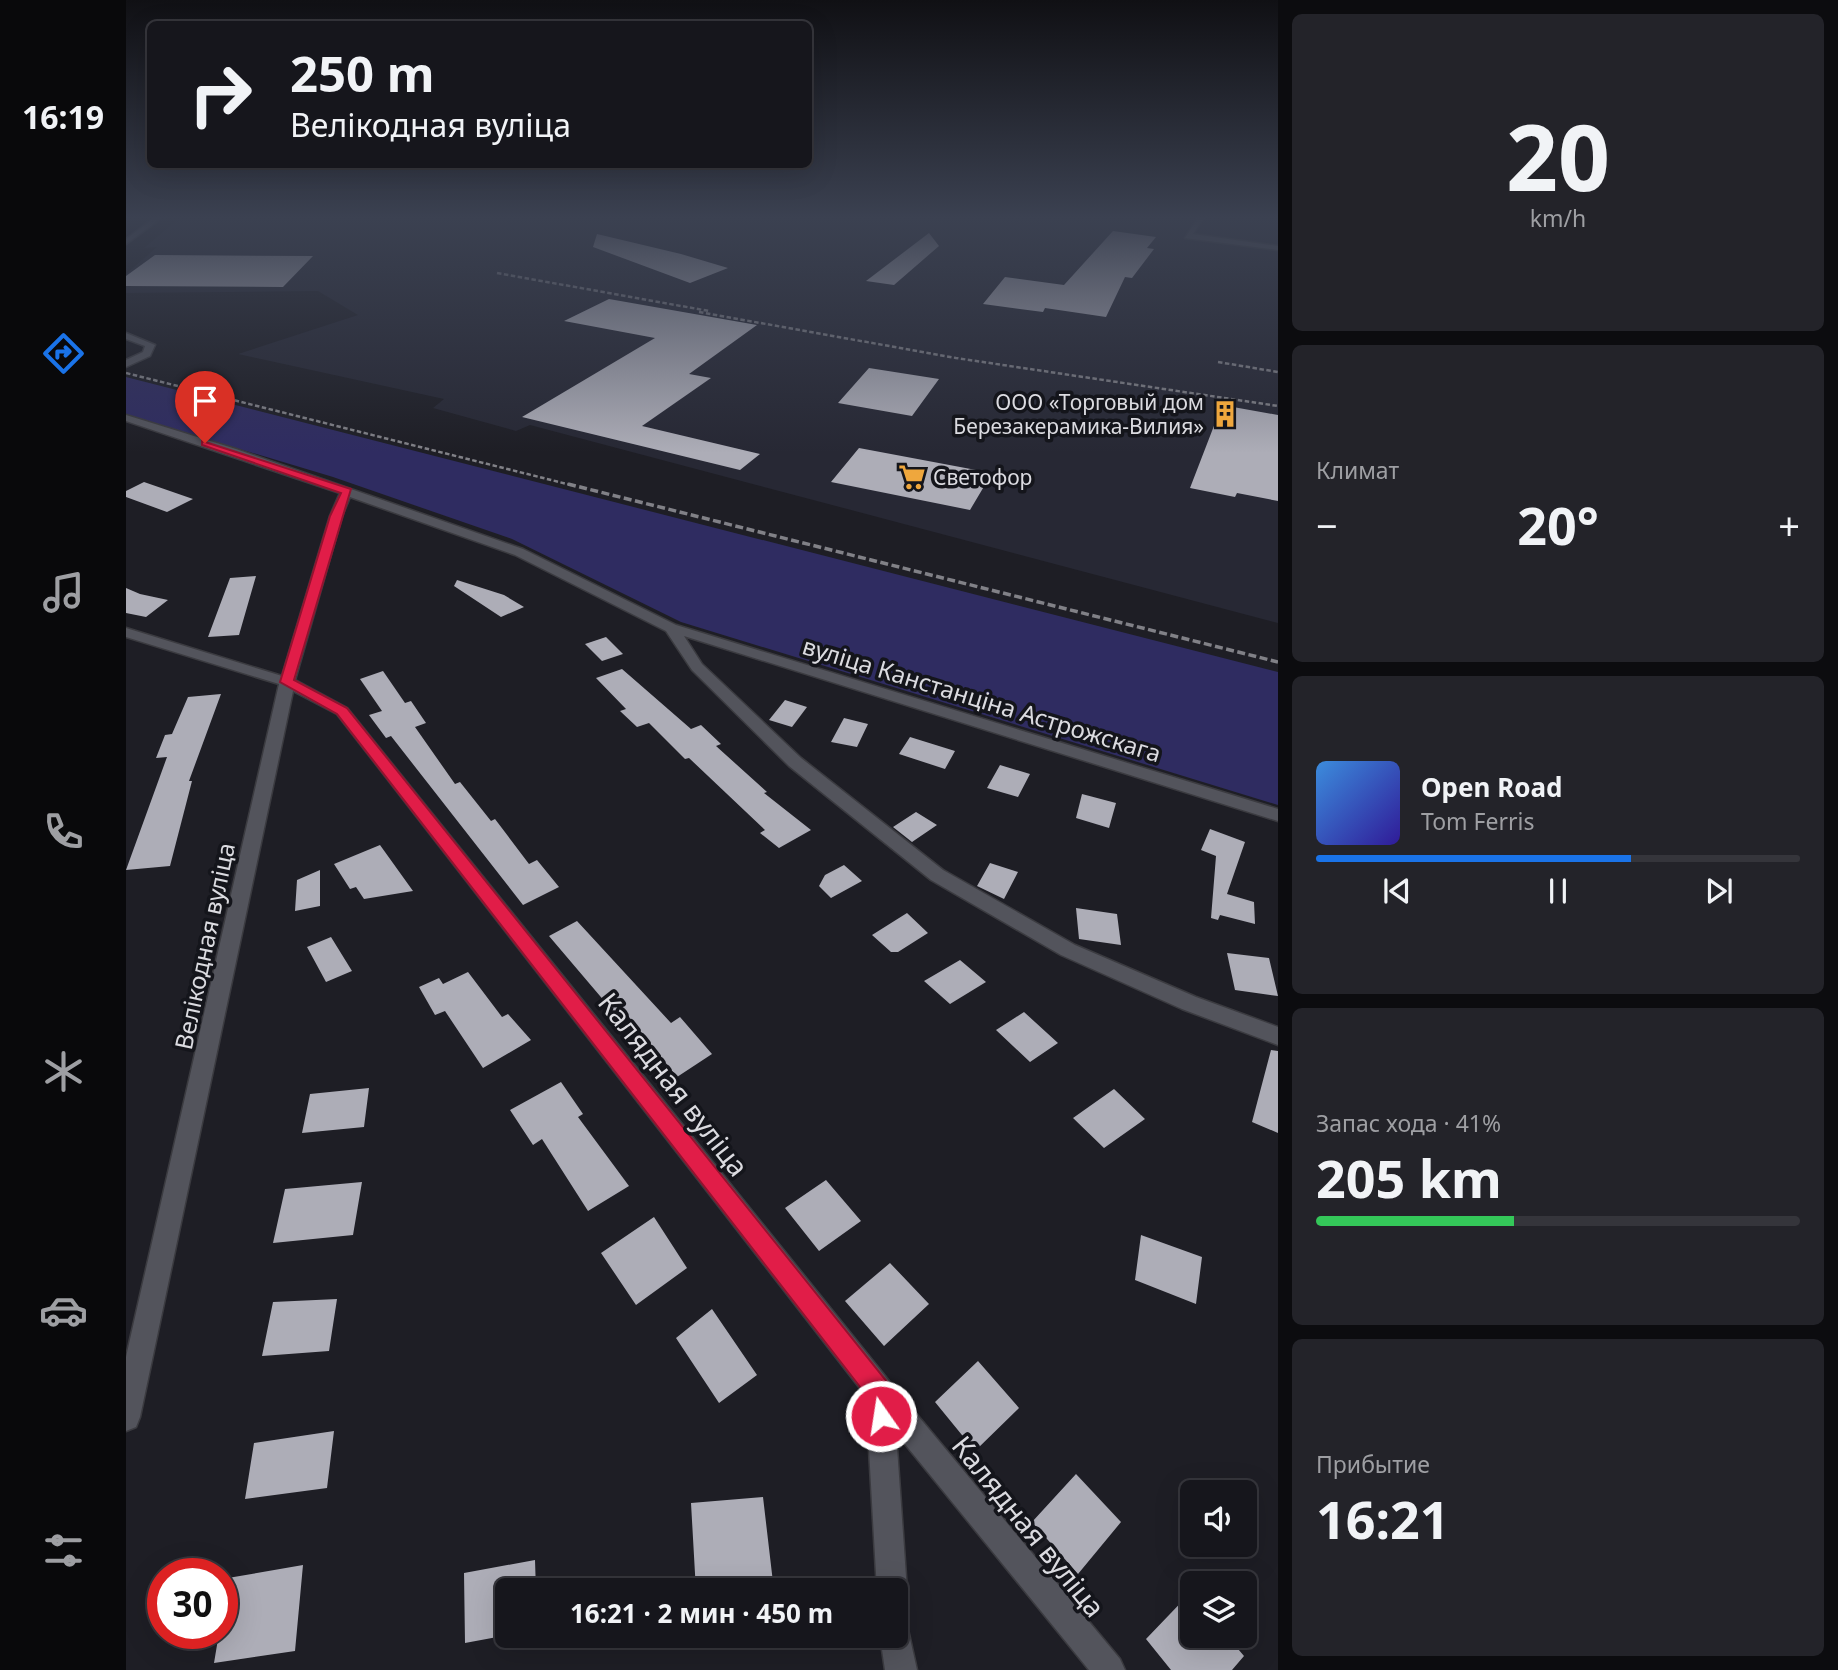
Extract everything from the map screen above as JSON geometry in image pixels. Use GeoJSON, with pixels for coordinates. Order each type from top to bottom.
{"type":"FeatureCollection","features":[{"type":"Feature","properties":{"kind":"street"},"geometry":{"type":"LineString","coordinates":[[126,336],[150,345],[147,354],[126,364]]}},
{"type":"Feature","properties":{"kind":"street","name":"вуліца Канстанціна Астрожскага"},"geometry":{"type":"LineString","coordinates":[[126,418],[347,491],[519,552],[671,628],[1278,815]]}},
{"type":"Feature","properties":{"kind":"street","name":"Велікодная вуліца"},"geometry":{"type":"LineString","coordinates":[[126,1417],[287,682],[335,516],[347,491]]}},
{"type":"Feature","properties":{"kind":"street","name":"вуліца Канстанціна Астрожскага"},"geometry":{"type":"LineString","coordinates":[[671,628],[697,667],[795,762],[937,875],[1068,950],[1189,1003],[1278,1036]]}},
{"type":"Feature","properties":{"kind":"street","name":"Калядная вуліца"},"geometry":{"type":"LineString","coordinates":[[126,632],[287,682],[342,711],[880,1391],[1109,1670]]}},
{"type":"Feature","properties":{"kind":"street"},"geometry":{"type":"LineString","coordinates":[[880,1391],[891,1578]]}},
{"type":"Feature","properties":{"kind":"street"},"geometry":{"type":"LineString","coordinates":[[898,1648],[901,1670]]}},
{"type":"Feature","properties":{"kind":"shaded area"},"geometry":{"type":"Polygon","coordinates":[[[328,297],[1278,297],[1278,623],[530,425],[516,431],[433,408],[444,399],[238,354],[358,315],[328,297]]]}},
{"type":"Feature","properties":{"kind":"shaded area"},"geometry":{"type":"Polygon","coordinates":[[[126,377],[1278,672],[1278,805],[681,622],[512,539],[333,477],[126,415],[126,377]]]}},
{"type":"Feature","properties":{"kind":"building"},"geometry":{"type":"Polygon","coordinates":[[[989,297],[1116,297],[1106,317],[1045,308],[1043,312],[983,304],[989,297]]]}},
{"type":"Feature","properties":{"kind":"building"},"geometry":{"type":"Polygon","coordinates":[[[609,299],[757,325],[689,374],[711,378],[642,426],[760,454],[740,470],[522,417],[655,338],[564,321],[609,299]]]}},
{"type":"Feature","properties":{"kind":"building"},"geometry":{"type":"Polygon","coordinates":[[[869,368],[939,379],[912,416],[838,403],[869,368]]]}},
{"type":"Feature","properties":{"kind":"building"},"geometry":{"type":"Polygon","coordinates":[[[1222,405],[1278,415],[1278,501],[1237,493],[1235,497],[1190,488],[1222,405]]]}},
{"type":"Feature","properties":{"kind":"building","name":"Светофор"},"geometry":{"type":"Polygon","coordinates":[[[859,448],[992,473],[970,510],[831,482],[859,448]]]}},
{"type":"Feature","properties":{"kind":"building"},"geometry":{"type":"Polygon","coordinates":[[[144,482],[193,499],[167,512],[126,497],[126,491],[144,482]]]}},
{"type":"Feature","properties":{"kind":"building"},"geometry":{"type":"Polygon","coordinates":[[[256,576],[239,635],[208,637],[230,578],[256,576]]]}},
{"type":"Feature","properties":{"kind":"building"},"geometry":{"type":"Polygon","coordinates":[[[457,580],[504,595],[524,607],[501,617],[454,586],[457,580]]]}},
{"type":"Feature","properties":{"kind":"building"},"geometry":{"type":"Polygon","coordinates":[[[126,588],[168,600],[146,617],[126,613],[126,588]]]}},
{"type":"Feature","properties":{"kind":"building"},"geometry":{"type":"Polygon","coordinates":[[[606,637],[623,654],[602,661],[585,644],[606,637]]]}},
{"type":"Feature","properties":{"kind":"building"},"geometry":{"type":"Polygon","coordinates":[[[622,669],[691,729],[701,725],[721,744],[716,746],[767,792],[764,793],[811,830],[779,848],[760,833],[765,830],[649,723],[637,727],[620,711],[626,709],[596,678],[622,669]]]}},
{"type":"Feature","properties":{"kind":"building"},"geometry":{"type":"Polygon","coordinates":[[[383,671],[405,703],[411,701],[426,723],[415,727],[455,784],[460,782],[491,821],[495,819],[529,864],[537,860],[559,887],[523,905],[391,736],[386,738],[369,715],[382,711],[360,679],[383,671]]]}},
{"type":"Feature","properties":{"kind":"building"},"geometry":{"type":"Polygon","coordinates":[[[221,694],[189,781],[192,781],[170,866],[126,870],[167,757],[156,758],[165,735],[172,734],[188,697],[221,694]]]}},
{"type":"Feature","properties":{"kind":"building"},"geometry":{"type":"Polygon","coordinates":[[[785,700],[807,707],[792,727],[769,720],[785,700]]]}},
{"type":"Feature","properties":{"kind":"building"},"geometry":{"type":"Polygon","coordinates":[[[844,718],[868,724],[857,747],[831,742],[844,718]]]}},
{"type":"Feature","properties":{"kind":"building"},"geometry":{"type":"Polygon","coordinates":[[[910,737],[955,751],[945,769],[899,754],[910,737]]]}},
{"type":"Feature","properties":{"kind":"building"},"geometry":{"type":"Polygon","coordinates":[[[1000,765],[1030,774],[1018,797],[987,788],[1000,765]]]}},
{"type":"Feature","properties":{"kind":"building"},"geometry":{"type":"Polygon","coordinates":[[[1082,794],[1116,803],[1109,828],[1076,818],[1082,794]]]}},
{"type":"Feature","properties":{"kind":"building"},"geometry":{"type":"Polygon","coordinates":[[[916,812],[937,825],[912,842],[893,827],[916,812]]]}},
{"type":"Feature","properties":{"kind":"building"},"geometry":{"type":"Polygon","coordinates":[[[1210,829],[1245,842],[1227,894],[1254,902],[1255,924],[1220,915],[1218,920],[1211,918],[1216,856],[1201,850],[1210,829]]]}},
{"type":"Feature","properties":{"kind":"building"},"geometry":{"type":"Polygon","coordinates":[[[380,845],[413,891],[364,899],[356,887],[350,889],[334,864],[380,845]]]}},
{"type":"Feature","properties":{"kind":"building"},"geometry":{"type":"Polygon","coordinates":[[[990,863],[1018,872],[1004,899],[977,886],[990,863]]]}},
{"type":"Feature","properties":{"kind":"building"},"geometry":{"type":"Polygon","coordinates":[[[844,865],[862,881],[831,898],[819,886],[825,875],[844,865]]]}},
{"type":"Feature","properties":{"kind":"building"},"geometry":{"type":"Polygon","coordinates":[[[320,870],[320,906],[295,911],[297,880],[320,870]]]}},
{"type":"Feature","properties":{"kind":"building"},"geometry":{"type":"Polygon","coordinates":[[[1076,908],[1117,914],[1121,945],[1079,939],[1076,908]]]}},
{"type":"Feature","properties":{"kind":"building"},"geometry":{"type":"Polygon","coordinates":[[[907,913],[928,933],[898,952],[891,952],[872,935],[907,913]]]}},
{"type":"Feature","properties":{"kind":"building"},"geometry":{"type":"Polygon","coordinates":[[[577,921],[671,1023],[680,1017],[712,1054],[677,1077],[625,1012],[617,1016],[549,936],[577,921]]]}},
{"type":"Feature","properties":{"kind":"building"},"geometry":{"type":"Polygon","coordinates":[[[331,937],[352,971],[326,982],[307,947],[331,937]]]}},
{"type":"Feature","properties":{"kind":"building"},"geometry":{"type":"Polygon","coordinates":[[[1227,953],[1269,958],[1278,996],[1235,990],[1227,953]]]}},
{"type":"Feature","properties":{"kind":"building"},"geometry":{"type":"Polygon","coordinates":[[[960,960],[986,982],[950,1004],[924,981],[960,960]]]}},
{"type":"Feature","properties":{"kind":"building"},"geometry":{"type":"Polygon","coordinates":[[[468,972],[502,1017],[508,1014],[531,1040],[483,1068],[445,1011],[435,1015],[419,987],[439,978],[443,984],[468,972]]]}},
{"type":"Feature","properties":{"kind":"building"},"geometry":{"type":"Polygon","coordinates":[[[1024,1012],[1058,1043],[1030,1062],[996,1030],[1024,1012]]]}},
{"type":"Feature","properties":{"kind":"building"},"geometry":{"type":"Polygon","coordinates":[[[1271,1050],[1278,1051],[1278,1133],[1252,1122],[1271,1050]]]}},
{"type":"Feature","properties":{"kind":"building"},"geometry":{"type":"Polygon","coordinates":[[[561,1082],[583,1114],[578,1117],[629,1186],[588,1211],[542,1139],[533,1145],[510,1110],[561,1082]]]}},
{"type":"Feature","properties":{"kind":"building"},"geometry":{"type":"Polygon","coordinates":[[[369,1088],[364,1127],[302,1133],[310,1094],[369,1088]]]}},
{"type":"Feature","properties":{"kind":"building"},"geometry":{"type":"Polygon","coordinates":[[[1114,1089],[1145,1119],[1104,1148],[1073,1118],[1114,1089]]]}},
{"type":"Feature","properties":{"kind":"building"},"geometry":{"type":"Polygon","coordinates":[[[826,1180],[861,1221],[819,1251],[785,1208],[826,1180]]]}},
{"type":"Feature","properties":{"kind":"building"},"geometry":{"type":"Polygon","coordinates":[[[362,1182],[353,1235],[273,1243],[285,1189],[362,1182]]]}},
{"type":"Feature","properties":{"kind":"building"},"geometry":{"type":"Polygon","coordinates":[[[654,1217],[687,1268],[636,1305],[601,1253],[654,1217]]]}},
{"type":"Feature","properties":{"kind":"building"},"geometry":{"type":"Polygon","coordinates":[[[1141,1235],[1202,1257],[1196,1304],[1135,1280],[1141,1235]]]}},
{"type":"Feature","properties":{"kind":"building"},"geometry":{"type":"Polygon","coordinates":[[[890,1263],[929,1304],[884,1346],[845,1301],[890,1263]]]}},
{"type":"Feature","properties":{"kind":"building"},"geometry":{"type":"Polygon","coordinates":[[[337,1299],[329,1351],[262,1356],[273,1302],[337,1299]]]}},
{"type":"Feature","properties":{"kind":"building"},"geometry":{"type":"Polygon","coordinates":[[[712,1309],[757,1375],[719,1403],[676,1338],[712,1309]]]}},
{"type":"Feature","properties":{"kind":"building"},"geometry":{"type":"Polygon","coordinates":[[[978,1361],[1019,1408],[975,1451],[935,1402],[978,1361]]]}},
{"type":"Feature","properties":{"kind":"building"},"geometry":{"type":"Polygon","coordinates":[[[334,1431],[327,1488],[245,1499],[254,1443],[334,1431]]]}},
{"type":"Feature","properties":{"kind":"building"},"geometry":{"type":"Polygon","coordinates":[[[1076,1474],[1121,1522],[1078,1574],[1032,1522],[1076,1474]]]}},
{"type":"Feature","properties":{"kind":"building"},"geometry":{"type":"Polygon","coordinates":[[[763,1497],[772,1578],[695,1578],[691,1503],[763,1497]]]}},
{"type":"Feature","properties":{"kind":"building"},"geometry":{"type":"Polygon","coordinates":[[[535,1560],[536,1578],[495,1578],[495,1637],[465,1643],[464,1573],[535,1560]]]}},
{"type":"Feature","properties":{"kind":"building"},"geometry":{"type":"Polygon","coordinates":[[[303,1565],[295,1651],[214,1663],[216,1649],[238,1649],[238,1576],[303,1565]]]}},
{"type":"Feature","properties":{"kind":"building"},"geometry":{"type":"Polygon","coordinates":[[[1180,1604],[1180,1648],[1237,1648],[1244,1656],[1232,1670],[1171,1670],[1146,1639],[1180,1604]]]}},
{"type":"Feature","properties":{"kind":"railway"},"geometry":{"type":"LineString","coordinates":[[631,297],[709,311]]}},
{"type":"Feature","properties":{"kind":"railway"},"geometry":{"type":"LineString","coordinates":[[699,312],[956,358],[1278,406]]}},
{"type":"Feature","properties":{"kind":"railway"},"geometry":{"type":"LineString","coordinates":[[1218,362],[1278,372]]}},
{"type":"Feature","properties":{"kind":"railway"},"geometry":{"type":"LineString","coordinates":[[126,373],[575,486]]}},
{"type":"Feature","properties":{"kind":"railway"},"geometry":{"type":"LineString","coordinates":[[568,484],[1278,662]]}},
{"type":"Feature","properties":{"kind":"place","name":"ООО «Торговый дом Березакерамика-Вилия»"},"geometry":{"type":"Point","coordinates":[1225,414]}},
{"type":"Feature","properties":{"kind":"place","name":"Светофор"},"geometry":{"type":"Point","coordinates":[912,477]}},
{"type":"Feature","properties":{"kind":"route"},"geometry":{"type":"LineString","coordinates":[[205,443],[347,491],[335,516],[287,682],[342,711],[880,1391],[881,1416]]}}]}
